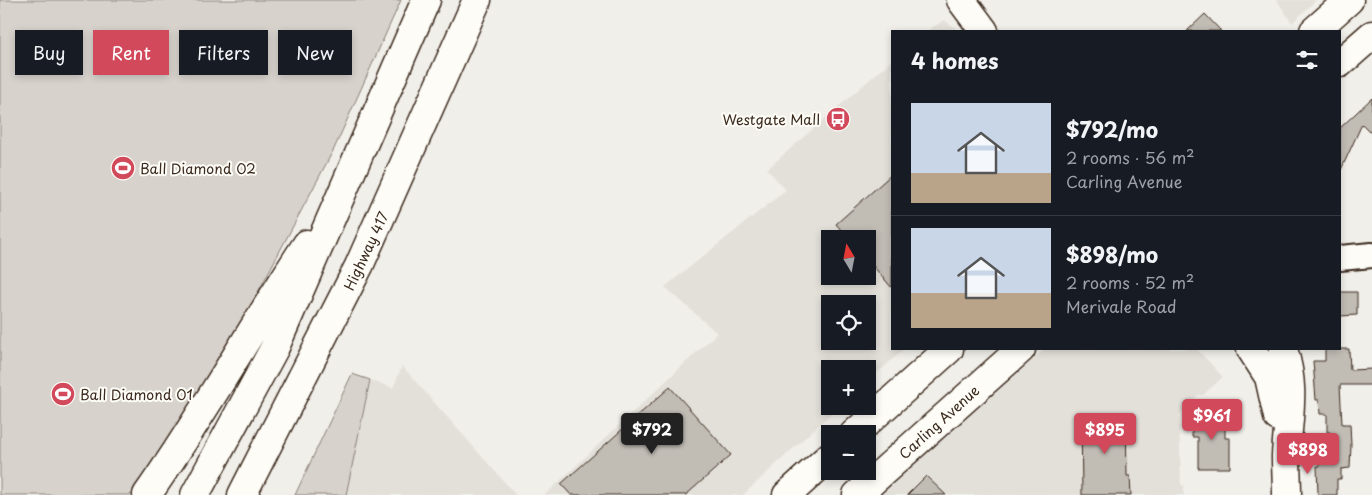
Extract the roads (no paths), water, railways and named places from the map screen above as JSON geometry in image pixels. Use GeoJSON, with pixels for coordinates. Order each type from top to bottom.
{"type":"FeatureCollection","features":[{"type":"Feature","properties":{"kind":"main road"},"geometry":{"type":"LineString","coordinates":[[195,495],[275,346],[426,0]]}},
{"type":"Feature","properties":{"kind":"main road","name":"Highway 417"},"geometry":{"type":"LineString","coordinates":[[242,495],[359,266],[477,0]]}},
{"type":"Feature","properties":{"kind":"main road"},"geometry":{"type":"LineString","coordinates":[[961,0],[983,30]]}},
{"type":"Feature","properties":{"kind":"main road"},"geometry":{"type":"LineString","coordinates":[[1315,30],[1349,0]]}},
{"type":"Feature","properties":{"kind":"main road"},"geometry":{"type":"LineString","coordinates":[[1341,63],[1372,36]]}},
{"type":"Feature","properties":{"kind":"main road"},"geometry":{"type":"LineString","coordinates":[[147,495],[346,184]]}},
{"type":"Feature","properties":{"kind":"main road"},"geometry":{"type":"LineString","coordinates":[[864,425],[947,350]]}},
{"type":"Feature","properties":{"kind":"main road","name":"Carling Avenue"},"geometry":{"type":"LineString","coordinates":[[857,495],[1020,350]]}},
{"type":"Feature","properties":{"kind":"main road"},"geometry":{"type":"LineString","coordinates":[[1252,350],[1269,377],[1286,455]]}},
{"type":"Feature","properties":{"kind":"main road"},"geometry":{"type":"LineString","coordinates":[[1283,350],[1289,372],[1292,411]]}},
{"type":"Feature","properties":{"kind":"main road"},"geometry":{"type":"LineString","coordinates":[[1287,495],[1286,455],[1298,366],[1298,350]]}},
{"type":"Feature","properties":{"kind":"main road"},"geometry":{"type":"LineString","coordinates":[[787,495],[821,464]]}},
{"type":"Feature","properties":{"kind":"street"},"geometry":{"type":"LineString","coordinates":[[1341,258],[1372,255]]}},
{"type":"Feature","properties":{"kind":"place","name":"Westgate Mall"},"geometry":{"type":"Point","coordinates":[838,119]}},
{"type":"Feature","properties":{"kind":"place","name":"Ball Diamond 02"},"geometry":{"type":"Point","coordinates":[123,168]}},
{"type":"Feature","properties":{"kind":"place","name":"Ball Diamond 01"},"geometry":{"type":"Point","coordinates":[63,394]}}]}
